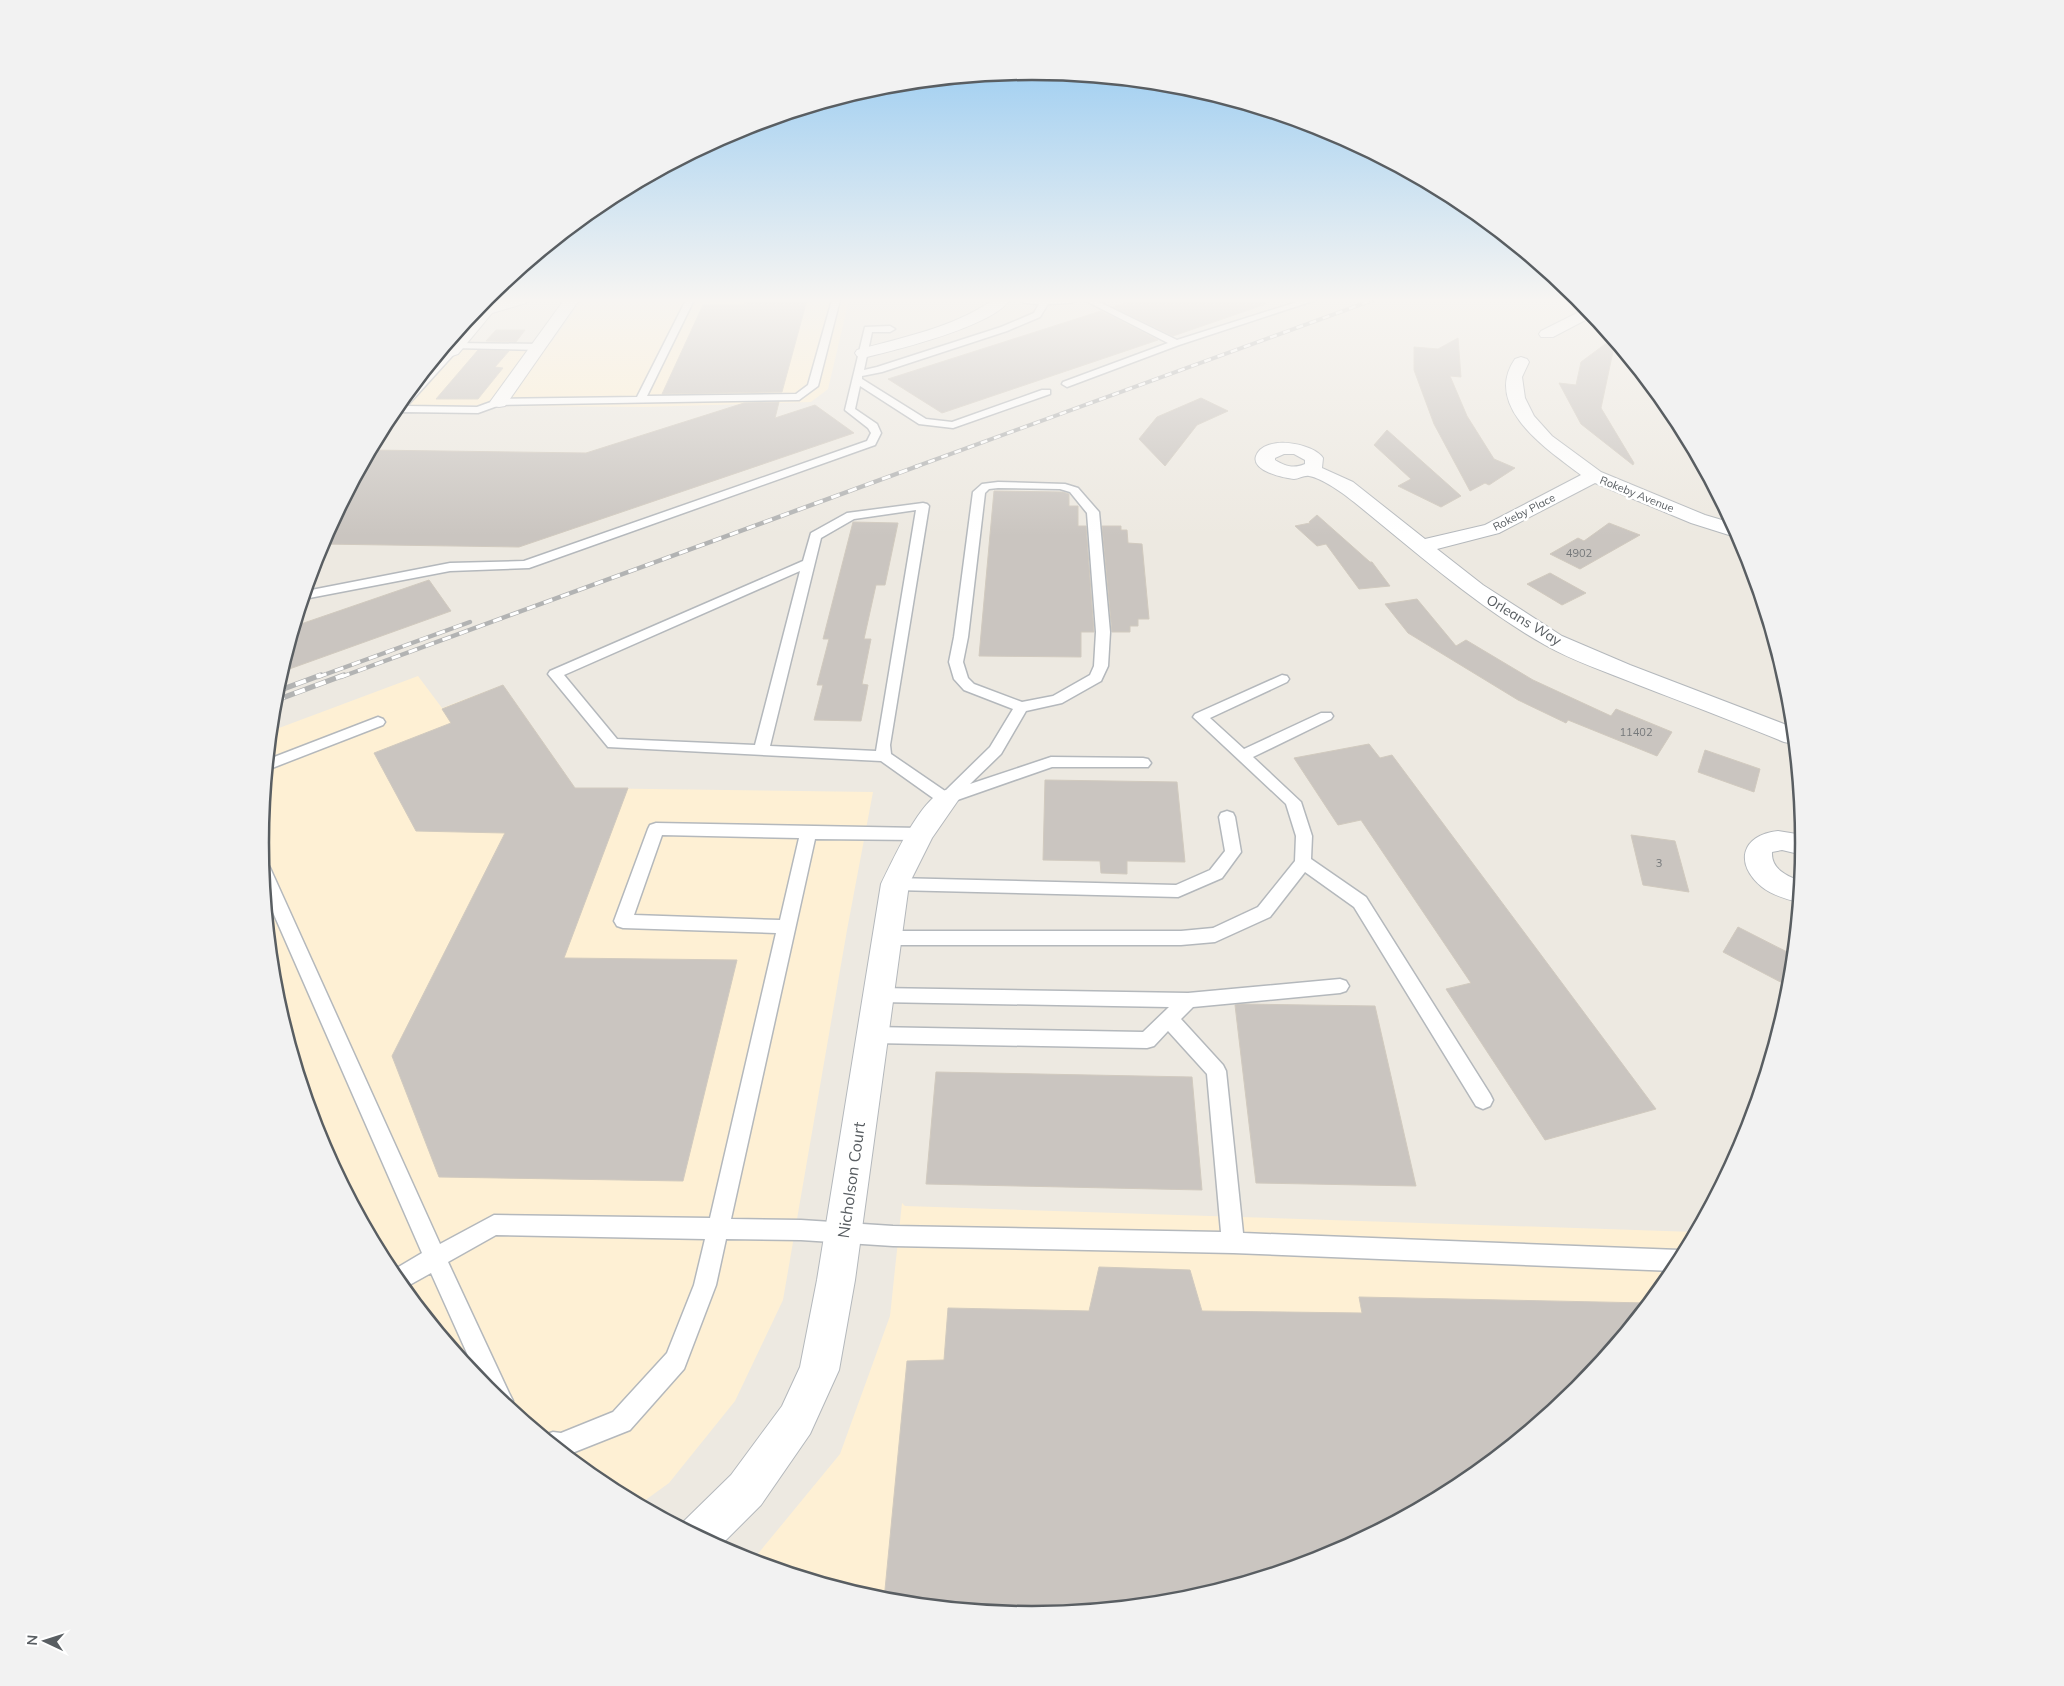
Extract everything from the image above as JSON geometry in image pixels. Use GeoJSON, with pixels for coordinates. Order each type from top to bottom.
{"type":"FeatureCollection","features":[{"type":"Feature","properties":{"kind":"street"},"geometry":{"type":"LineString","coordinates":[[499,402],[516,379]]}},
{"type":"Feature","properties":{"kind":"street","name":"Rokeby Avenue"},"geometry":{"type":"LineString","coordinates":[[1514,379],[1516,398],[1526,418],[1546,440],[1594,476],[1726,528]]}},
{"type":"Feature","properties":{"kind":"street","name":"Orleans Way"},"geometry":{"type":"LineString","coordinates":[[1310,470],[1346,486],[1475,590],[1554,641],[1622,670],[1786,733]]}},
{"type":"Feature","properties":{"kind":"street","name":"Rokeby Place"},"geometry":{"type":"LineString","coordinates":[[1422,546],[1492,529],[1594,476]]}},
{"type":"Feature","properties":{"kind":"street","name":"Nicholson Court"},"geometry":{"type":"LineString","coordinates":[[704,1531],[746,1490],[796,1420],[819,1370],[843,1234],[895,884],[920,834],[946,799]]}},
{"type":"Feature","properties":{"kind":"street"},"geometry":{"type":"LineString","coordinates":[[1793,889],[1773,880],[1761,866],[1757,853],[1761,846],[1769,842],[1780,840],[1795,843]]}},
{"type":"Feature","properties":{"kind":"lane"},"geometry":{"type":"LineString","coordinates":[[640,401],[651,379]]}},
{"type":"Feature","properties":{"kind":"lane"},"geometry":{"type":"LineString","coordinates":[[405,409],[478,410],[499,402],[800,398],[813,386],[815,379]]}},
{"type":"Feature","properties":{"kind":"lane"},"geometry":{"type":"LineString","coordinates":[[311,594],[450,566],[525,565],[870,443],[876,434],[873,426],[850,410],[857,379]]}},
{"type":"Feature","properties":{"kind":"lane"},"geometry":{"type":"LineString","coordinates":[[860,379],[924,422],[953,425],[1046,392]]}},
{"type":"Feature","properties":{"kind":"lane"},"geometry":{"type":"LineString","coordinates":[[1067,384],[1081,379]]}},
{"type":"Feature","properties":{"kind":"lane"},"geometry":{"type":"LineString","coordinates":[[946,799],[996,750],[1021,707],[1057,700],[1096,678],[1101,666],[1103,632],[1093,512],[1074,490],[1061,486],[998,485],[986,486],[979,492],[961,638],[956,662],[961,679],[969,687],[1021,707]]}},
{"type":"Feature","properties":{"kind":"lane"},"geometry":{"type":"LineString","coordinates":[[761,751],[815,536],[851,516],[923,506],[883,745],[884,756]]}},
{"type":"Feature","properties":{"kind":"lane"},"geometry":{"type":"LineString","coordinates":[[808,563],[555,674],[613,744],[884,756],[946,799]]}},
{"type":"Feature","properties":{"kind":"lane"},"geometry":{"type":"LineString","coordinates":[[886,938],[1181,938],[1215,935],[1264,912],[1303,862],[1304,836],[1293,802],[1200,717],[1282,679]]}},
{"type":"Feature","properties":{"kind":"lane"},"geometry":{"type":"LineString","coordinates":[[1243,756],[1326,716]]}},
{"type":"Feature","properties":{"kind":"lane"},"geometry":{"type":"LineString","coordinates":[[274,763],[378,722]]}},
{"type":"Feature","properties":{"kind":"lane"},"geometry":{"type":"LineString","coordinates":[[946,799],[1051,762],[1144,763]]}},
{"type":"Feature","properties":{"kind":"lane"},"geometry":{"type":"LineString","coordinates":[[895,884],[1178,891],[1216,874],[1233,852],[1227,817]]}},
{"type":"Feature","properties":{"kind":"lane"},"geometry":{"type":"LineString","coordinates":[[787,926],[623,921],[656,830],[920,834]]}},
{"type":"Feature","properties":{"kind":"lane"},"geometry":{"type":"LineString","coordinates":[[563,1444],[621,1421],[676,1362],[705,1285],[808,833]]}},
{"type":"Feature","properties":{"kind":"lane"},"geometry":{"type":"LineString","coordinates":[[1303,862],[1360,902],[1483,1100]]}},
{"type":"Feature","properties":{"kind":"lane"},"geometry":{"type":"LineString","coordinates":[[271,888],[435,1258],[493,1384]]}},
{"type":"Feature","properties":{"kind":"lane"},"geometry":{"type":"LineString","coordinates":[[878,995],[1188,1000],[1340,986]]}},
{"type":"Feature","properties":{"kind":"lane"},"geometry":{"type":"LineString","coordinates":[[872,1034],[1147,1040],[1188,1000]]}},
{"type":"Feature","properties":{"kind":"lane"},"geometry":{"type":"LineString","coordinates":[[1169,1019],[1216,1071],[1232,1243]]}},
{"type":"Feature","properties":{"kind":"lane"},"geometry":{"type":"LineString","coordinates":[[404,1276],[494,1225],[801,1230],[843,1234],[1232,1243],[1669,1262]]}},
{"type":"Feature","properties":{"kind":"shaded area"},"geometry":{"type":"Polygon","coordinates":[[[427,379],[830,379],[828,389],[811,402],[645,407],[408,405],[427,379]]]}},
{"type":"Feature","properties":{"kind":"shaded area"},"geometry":{"type":"Polygon","coordinates":[[[418,676],[442,708],[503,685],[575,788],[873,792],[847,930],[783,1300],[735,1401],[669,1483],[645,1501],[568,1448],[529,1417],[492,1383],[458,1346],[398,1267],[371,1224],[348,1180],[327,1135],[309,1088],[284,992],[276,943],[269,843],[271,793],[278,728],[418,676]]]}},
{"type":"Feature","properties":{"kind":"shaded area"},"geometry":{"type":"Polygon","coordinates":[[[902,1203],[905,1206],[1689,1232],[1637,1307],[1606,1346],[1572,1383],[1535,1417],[1456,1477],[1413,1504],[1369,1527],[1324,1548],[1277,1566],[1181,1591],[1132,1599],[1032,1606],[932,1599],[883,1591],[835,1580],[787,1566],[757,1555],[840,1454],[890,1316],[902,1203]]]}},
{"type":"Feature","properties":{"kind":"building"},"geometry":{"type":"Polygon","coordinates":[[[453,379],[494,379],[478,399],[436,399],[453,379]]]}},
{"type":"Feature","properties":{"kind":"building"},"geometry":{"type":"Polygon","coordinates":[[[669,379],[786,379],[782,392],[662,394],[669,379]]]}},
{"type":"Feature","properties":{"kind":"building"},"geometry":{"type":"Polygon","coordinates":[[[889,379],[1044,379],[942,413],[889,379]]]}},
{"type":"Feature","properties":{"kind":"building"},"geometry":{"type":"Polygon","coordinates":[[[1417,379],[1451,379],[1467,416],[1494,459],[1515,468],[1489,485],[1485,483],[1470,491],[1434,424],[1417,379]]]}},
{"type":"Feature","properties":{"kind":"building"},"geometry":{"type":"Polygon","coordinates":[[[1577,379],[1607,379],[1601,408],[1634,463],[1633,465],[1581,424],[1559,383],[1576,385],[1577,379]]]}},
{"type":"Feature","properties":{"kind":"building"},"geometry":{"type":"Polygon","coordinates":[[[1201,398],[1228,411],[1197,425],[1165,466],[1139,439],[1157,417],[1201,398]]]}},
{"type":"Feature","properties":{"kind":"building"},"geometry":{"type":"Polygon","coordinates":[[[779,402],[775,418],[815,405],[854,433],[519,547],[330,544],[378,450],[586,453],[744,403],[779,402]]]}},
{"type":"Feature","properties":{"kind":"building"},"geometry":{"type":"Polygon","coordinates":[[[1387,430],[1461,496],[1441,507],[1398,486],[1411,479],[1374,445],[1387,430]]]}},
{"type":"Feature","properties":{"kind":"building"},"geometry":{"type":"Polygon","coordinates":[[[994,491],[1063,492],[1069,494],[1069,506],[1078,506],[1078,526],[1086,526],[1094,632],[1081,632],[1081,657],[979,656],[994,491]]]}},
{"type":"Feature","properties":{"kind":"building"},"geometry":{"type":"Polygon","coordinates":[[[1317,515],[1372,562],[1390,586],[1359,589],[1326,544],[1317,546],[1295,526],[1310,523],[1317,515]]]}},
{"type":"Feature","properties":{"kind":"building"},"geometry":{"type":"Polygon","coordinates":[[[853,522],[898,523],[885,585],[876,585],[864,639],[871,639],[862,684],[868,685],[861,721],[814,720],[823,685],[817,685],[829,639],[823,639],[853,522]]]}},
{"type":"Feature","properties":{"kind":"building"},"geometry":{"type":"Polygon","coordinates":[[[1609,523],[1640,535],[1580,569],[1550,554],[1578,538],[1584,541],[1609,523]]]}},
{"type":"Feature","properties":{"kind":"building"},"geometry":{"type":"Polygon","coordinates":[[[1102,526],[1121,526],[1121,530],[1127,530],[1128,543],[1142,544],[1149,619],[1138,619],[1138,626],[1130,626],[1130,632],[1112,632],[1102,526]]]}},
{"type":"Feature","properties":{"kind":"building"},"geometry":{"type":"Polygon","coordinates":[[[1550,573],[1586,593],[1562,605],[1527,584],[1550,573]]]}},
{"type":"Feature","properties":{"kind":"building"},"geometry":{"type":"Polygon","coordinates":[[[429,580],[451,611],[290,669],[301,624],[429,580]]]}},
{"type":"Feature","properties":{"kind":"building"},"geometry":{"type":"Polygon","coordinates":[[[1417,599],[1456,646],[1466,640],[1533,680],[1611,716],[1616,709],[1672,732],[1657,756],[1568,720],[1566,723],[1518,700],[1408,633],[1385,604],[1417,599]]]}},
{"type":"Feature","properties":{"kind":"building"},"geometry":{"type":"Polygon","coordinates":[[[503,685],[575,788],[628,788],[564,958],[737,960],[683,1181],[439,1177],[392,1056],[505,833],[416,831],[374,753],[451,723],[442,709],[503,685]]]}},
{"type":"Feature","properties":{"kind":"building"},"geometry":{"type":"Polygon","coordinates":[[[1369,744],[1380,758],[1392,755],[1656,1109],[1545,1140],[1446,989],[1471,983],[1361,820],[1338,825],[1294,758],[1369,744]]]}},
{"type":"Feature","properties":{"kind":"building"},"geometry":{"type":"Polygon","coordinates":[[[1705,750],[1760,769],[1754,792],[1698,772],[1705,750]]]}},
{"type":"Feature","properties":{"kind":"building"},"geometry":{"type":"Polygon","coordinates":[[[1045,780],[1177,782],[1185,862],[1127,861],[1127,874],[1101,873],[1100,861],[1043,860],[1045,780]]]}},
{"type":"Feature","properties":{"kind":"building"},"geometry":{"type":"Polygon","coordinates":[[[1631,835],[1675,841],[1689,892],[1643,885],[1631,835]]]}},
{"type":"Feature","properties":{"kind":"building"},"geometry":{"type":"Polygon","coordinates":[[[1738,927],[1787,952],[1782,983],[1723,952],[1738,927]]]}},
{"type":"Feature","properties":{"kind":"building"},"geometry":{"type":"Polygon","coordinates":[[[1235,1005],[1375,1006],[1416,1186],[1256,1183],[1235,1005]]]}},
{"type":"Feature","properties":{"kind":"building"},"geometry":{"type":"Polygon","coordinates":[[[936,1072],[1192,1077],[1202,1190],[926,1184],[936,1072]]]}},
{"type":"Feature","properties":{"kind":"building"},"geometry":{"type":"Polygon","coordinates":[[[1099,1267],[1190,1270],[1202,1311],[1362,1313],[1359,1297],[1640,1303],[1606,1346],[1572,1383],[1535,1417],[1456,1477],[1413,1504],[1369,1527],[1324,1548],[1277,1566],[1181,1591],[1132,1599],[1082,1604],[1032,1606],[982,1604],[932,1599],[885,1591],[907,1361],[944,1360],[948,1308],[1089,1311],[1099,1267]]]}},
{"type":"Feature","properties":{"kind":"railway"},"geometry":{"type":"LineString","coordinates":[[915,467],[1157,379]]}},
{"type":"Feature","properties":{"kind":"railway"},"geometry":{"type":"LineString","coordinates":[[341,677],[918,466]]}},
{"type":"Feature","properties":{"kind":"railway"},"geometry":{"type":"LineString","coordinates":[[318,677],[470,622]]}},
{"type":"Feature","properties":{"kind":"railway"},"geometry":{"type":"LineString","coordinates":[[285,688],[321,675]]}},
{"type":"Feature","properties":{"kind":"railway"},"geometry":{"type":"LineString","coordinates":[[283,697],[344,675]]}}]}
